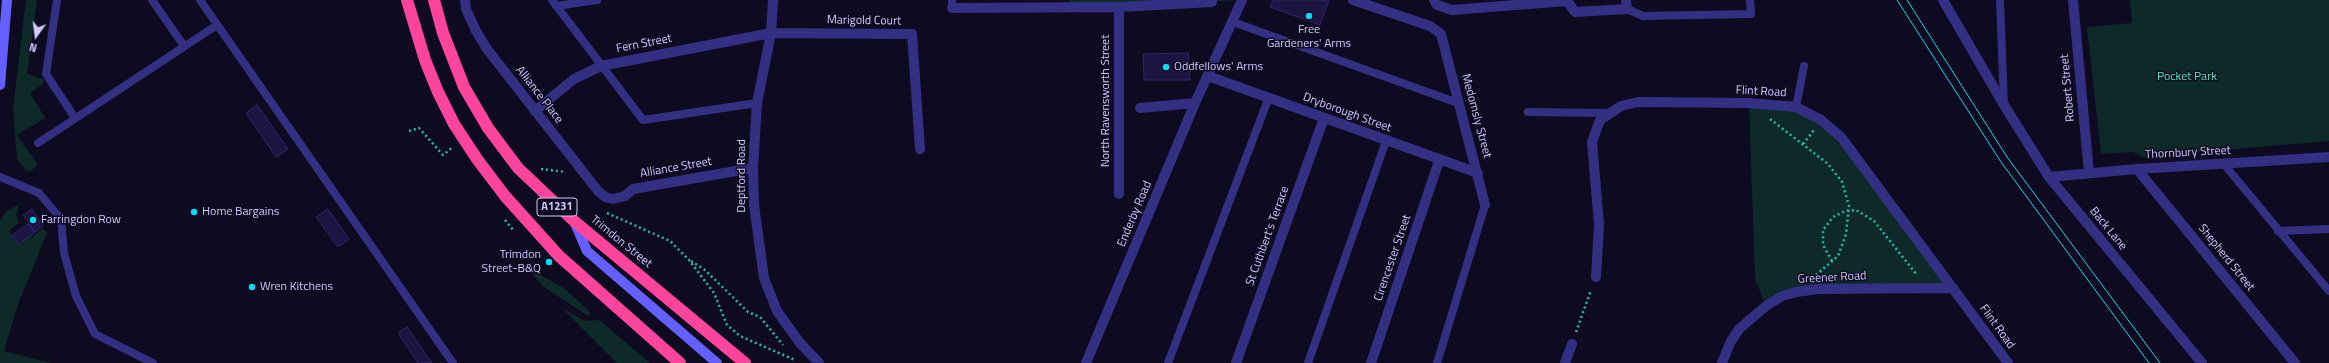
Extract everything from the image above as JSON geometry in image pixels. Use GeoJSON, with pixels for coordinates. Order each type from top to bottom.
{"type":"FeatureCollection","features":[{"type":"Feature","properties":{"kind":"highway","name":"A1231"},"geometry":{"type":"LineString","coordinates":[[407,0],[425,60],[438,92],[454,124],[486,171],[505,196],[559,256],[680,363]]}},
{"type":"Feature","properties":{"kind":"highway","name":"Trimdon Street"},"geometry":{"type":"LineString","coordinates":[[434,0],[443,33],[464,88],[488,128],[518,168],[574,221],[745,363]]}},
{"type":"Feature","properties":{"kind":"street"},"geometry":{"type":"LineString","coordinates":[[0,85],[7,0]]}},
{"type":"Feature","properties":{"kind":"street","name":"Alliance Place"},"geometry":{"type":"LineString","coordinates":[[465,0],[466,9],[476,31],[487,49],[598,191],[606,197]]}},
{"type":"Feature","properties":{"kind":"street","name":"Deptford Road"},"geometry":{"type":"LineString","coordinates":[[773,0],[771,33],[757,103],[753,168],[754,205],[764,278],[777,311],[800,343],[818,363]]}},
{"type":"Feature","properties":{"kind":"street","name":"Enderby Road"},"geometry":{"type":"LineString","coordinates":[[1086,363],[1195,103],[1242,0]]}},
{"type":"Feature","properties":{"kind":"street","name":"Medomsly Street"},"geometry":{"type":"LineString","coordinates":[[1353,0],[1430,26],[1441,34],[1485,205]]}},
{"type":"Feature","properties":{"kind":"street"},"geometry":{"type":"LineString","coordinates":[[1434,0],[1437,5],[1452,10],[1495,3],[1567,1],[1575,12],[1626,5]]}},
{"type":"Feature","properties":{"kind":"street","name":"Back Lane"},"geometry":{"type":"LineString","coordinates":[[1943,0],[2004,105],[2049,177],[2202,363]]}},
{"type":"Feature","properties":{"kind":"street","name":"Robert Street"},"geometry":{"type":"LineString","coordinates":[[2073,0],[2089,174]]}},
{"type":"Feature","properties":{"kind":"street"},"geometry":{"type":"LineString","coordinates":[[952,4],[1070,4],[1119,7],[1212,2]]}},
{"type":"Feature","properties":{"kind":"street","name":"North Ravensworth Street"},"geometry":{"type":"LineString","coordinates":[[1119,7],[1119,194]]}},
{"type":"Feature","properties":{"kind":"street","name":"Fern Street"},"geometry":{"type":"LineString","coordinates":[[535,110],[574,79],[601,66],[771,33]]}},
{"type":"Feature","properties":{"kind":"street","name":"Marigold Court"},"geometry":{"type":"LineString","coordinates":[[771,33],[912,34],[920,149]]}},
{"type":"Feature","properties":{"kind":"street","name":"Dryborough Street"},"geometry":{"type":"LineString","coordinates":[[1208,76],[1269,97],[1439,161],[1478,173]]}},
{"type":"Feature","properties":{"kind":"street","name":"Flint Road"},"geometry":{"type":"LineString","coordinates":[[1596,277],[1599,224],[1592,142],[1600,120],[1621,106],[1638,102],[1749,103],[1796,107],[1821,120],[1841,137],[2008,363]]}},
{"type":"Feature","properties":{"kind":"street"},"geometry":{"type":"LineString","coordinates":[[1140,108],[1195,103]]}},
{"type":"Feature","properties":{"kind":"street","name":"St Cuthbert's Terrace"},"geometry":{"type":"LineString","coordinates":[[1236,363],[1324,118]]}},
{"type":"Feature","properties":{"kind":"street","name":"Thornbury Street"},"geometry":{"type":"LineString","coordinates":[[2049,177],[2137,169],[2329,157]]}},
{"type":"Feature","properties":{"kind":"street","name":"Cirencester Street"},"geometry":{"type":"LineString","coordinates":[[1371,363],[1439,161]]}},
{"type":"Feature","properties":{"kind":"street","name":"Alliance Street"},"geometry":{"type":"LineString","coordinates":[[606,197],[613,199],[625,196],[633,189],[753,168]]}},
{"type":"Feature","properties":{"kind":"street","name":"Shepherd Street"},"geometry":{"type":"LineString","coordinates":[[2137,169],[2296,363]]}},
{"type":"Feature","properties":{"kind":"street"},"geometry":{"type":"LineString","coordinates":[[574,221],[587,250],[717,363]]}},
{"type":"Feature","properties":{"kind":"street","name":"Greener Road"},"geometry":{"type":"LineString","coordinates":[[1722,363],[1730,343],[1739,329],[1748,320],[1782,296],[1796,292],[1818,289],[1953,288]]}},
{"type":"Feature","properties":{"kind":"street"},"geometry":{"type":"LineString","coordinates":[[1565,363],[1572,344]]}},
{"type":"Feature","properties":{"kind":"lane"},"geometry":{"type":"LineString","coordinates":[[57,0],[46,74],[75,118]]}},
{"type":"Feature","properties":{"kind":"lane"},"geometry":{"type":"LineString","coordinates":[[152,0],[184,46]]}},
{"type":"Feature","properties":{"kind":"lane"},"geometry":{"type":"LineString","coordinates":[[200,0],[453,363]]}},
{"type":"Feature","properties":{"kind":"lane"},"geometry":{"type":"LineString","coordinates":[[554,3],[597,0]]}},
{"type":"Feature","properties":{"kind":"lane"},"geometry":{"type":"LineString","coordinates":[[1626,5],[1643,16],[1751,14],[1750,0]]}},
{"type":"Feature","properties":{"kind":"lane"},"geometry":{"type":"LineString","coordinates":[[2000,0],[2004,105]]}},
{"type":"Feature","properties":{"kind":"lane"},"geometry":{"type":"LineString","coordinates":[[554,3],[643,120],[757,103]]}},
{"type":"Feature","properties":{"kind":"lane"},"geometry":{"type":"LineString","coordinates":[[1233,22],[1458,103]]}},
{"type":"Feature","properties":{"kind":"lane"},"geometry":{"type":"LineString","coordinates":[[38,143],[217,25]]}},
{"type":"Feature","properties":{"kind":"lane"},"geometry":{"type":"LineString","coordinates":[[1796,107],[1804,66]]}},
{"type":"Feature","properties":{"kind":"lane"},"geometry":{"type":"LineString","coordinates":[[1168,363],[1269,97]]}},
{"type":"Feature","properties":{"kind":"lane"},"geometry":{"type":"LineString","coordinates":[[1528,112],[1609,113]]}},
{"type":"Feature","properties":{"kind":"lane"},"geometry":{"type":"LineString","coordinates":[[1308,363],[1386,141]]}},
{"type":"Feature","properties":{"kind":"lane"},"geometry":{"type":"LineString","coordinates":[[2223,163],[2329,291]]}},
{"type":"Feature","properties":{"kind":"lane"},"geometry":{"type":"LineString","coordinates":[[0,177],[39,192],[61,219],[64,253],[76,296],[95,334],[153,363]]}},
{"type":"Feature","properties":{"kind":"lane"},"geometry":{"type":"LineString","coordinates":[[1437,363],[1485,205]]}},
{"type":"Feature","properties":{"kind":"lane"},"geometry":{"type":"LineString","coordinates":[[2278,231],[2329,229]]}},
{"type":"Feature","properties":{"kind":"path"},"geometry":{"type":"LineString","coordinates":[[1749,103],[1828,164],[1842,182],[1848,210],[1846,234],[1838,256],[1796,292]]}},
{"type":"Feature","properties":{"kind":"path"},"geometry":{"type":"LineString","coordinates":[[409,131],[419,128],[443,155],[453,147]]}},
{"type":"Feature","properties":{"kind":"path"},"geometry":{"type":"LineString","coordinates":[[542,173],[538,169],[556,169],[571,175]]}},
{"type":"Feature","properties":{"kind":"path"},"geometry":{"type":"LineString","coordinates":[[1832,261],[1824,245],[1822,230],[1833,217],[1848,210],[1856,210],[1874,221],[1929,289]]}},
{"type":"Feature","properties":{"kind":"path"},"geometry":{"type":"LineString","coordinates":[[605,212],[670,241],[689,260],[714,293],[727,325],[740,336],[794,359]]}},
{"type":"Feature","properties":{"kind":"path"},"geometry":{"type":"LineString","coordinates":[[689,260],[705,270],[748,312],[760,317],[785,348]]}},
{"type":"Feature","properties":{"kind":"path"},"geometry":{"type":"LineString","coordinates":[[1572,344],[1596,277]]}},
{"type":"Feature","properties":{"kind":"path"},"geometry":{"type":"LineString","coordinates":[[789,354],[799,363]]}},
{"type":"Feature","properties":{"kind":"green space"},"geometry":{"type":"Polygon","coordinates":[[[26,0],[37,0],[27,74],[43,79],[44,83],[30,93],[45,118],[17,135],[38,165],[31,171],[26,171],[17,159],[13,109],[26,0]]]}},
{"type":"Feature","properties":{"kind":"green space"},"geometry":{"type":"Polygon","coordinates":[[[1070,0],[1241,0],[1070,8],[1070,0]]]}},
{"type":"Feature","properties":{"kind":"green space","name":"Pocket Park"},"geometry":{"type":"Polygon","coordinates":[[[2130,0],[2329,0],[2329,141],[2143,157],[2133,152],[2101,154],[2087,27],[2132,23],[2130,0]]]}},
{"type":"Feature","properties":{"kind":"green space"},"geometry":{"type":"Polygon","coordinates":[[[1749,103],[1796,107],[1841,137],[1953,288],[1818,289],[1766,306],[1755,279],[1749,103]]]}},
{"type":"Feature","properties":{"kind":"green space"},"geometry":{"type":"Polygon","coordinates":[[[19,204],[16,216],[19,223],[9,230],[18,244],[30,236],[31,238],[43,228],[47,233],[18,304],[4,351],[51,363],[0,363],[0,221],[6,212],[19,204]]]}},
{"type":"Feature","properties":{"kind":"green space"},"geometry":{"type":"Polygon","coordinates":[[[535,272],[564,288],[591,313],[588,316],[544,287],[533,275],[535,272]]]}},
{"type":"Feature","properties":{"kind":"green space"},"geometry":{"type":"Polygon","coordinates":[[[562,308],[585,321],[599,320],[650,363],[617,363],[562,308]]]}},
{"type":"Feature","properties":{"kind":"building","name":"Free Gardeners' Arms"},"geometry":{"type":"Polygon","coordinates":[[[1273,0],[1329,0],[1320,25],[1270,7],[1273,0]]]}},
{"type":"Feature","properties":{"kind":"building","name":"Oddfellows' Arms"},"geometry":{"type":"Polygon","coordinates":[[[1188,53],[1190,80],[1144,80],[1143,54],[1188,53]]]}},
{"type":"Feature","properties":{"kind":"building"},"geometry":{"type":"Polygon","coordinates":[[[257,105],[288,149],[276,157],[246,113],[257,105]]]}},
{"type":"Feature","properties":{"kind":"building","name":"Farringdon Row"},"geometry":{"type":"Polygon","coordinates":[[[32,209],[43,226],[35,232],[23,215],[32,209]]]}},
{"type":"Feature","properties":{"kind":"building"},"geometry":{"type":"Polygon","coordinates":[[[328,209],[349,239],[338,247],[316,217],[328,209]]]}},
{"type":"Feature","properties":{"kind":"building"},"geometry":{"type":"Polygon","coordinates":[[[28,224],[35,233],[18,244],[12,235],[28,224]]]}},
{"type":"Feature","properties":{"kind":"building"},"geometry":{"type":"Polygon","coordinates":[[[407,327],[432,363],[418,363],[398,333],[407,327]]]}},
{"type":"Feature","properties":{"kind":"tram line"},"geometry":{"type":"LineString","coordinates":[[1897,0],[2001,162],[2149,363]]}},
{"type":"Feature","properties":{"kind":"tram line"},"geometry":{"type":"LineString","coordinates":[[1907,0],[2007,157],[2160,363]]}},
{"type":"Feature","properties":{"kind":"place","name":"Free Gardeners' Arms"},"geometry":{"type":"Point","coordinates":[1309,16]}},
{"type":"Feature","properties":{"kind":"place","name":"Oddfellows' Arms"},"geometry":{"type":"Point","coordinates":[1166,67]}},
{"type":"Feature","properties":{"kind":"place","name":"Home Bargains"},"geometry":{"type":"Point","coordinates":[194,212]}},
{"type":"Feature","properties":{"kind":"place","name":"Farringdon Row"},"geometry":{"type":"Point","coordinates":[33,220]}},
{"type":"Feature","properties":{"kind":"place","name":"Trimdon Street-B&Q"},"geometry":{"type":"Point","coordinates":[549,262]}},
{"type":"Feature","properties":{"kind":"place","name":"Wren Kitchens"},"geometry":{"type":"Point","coordinates":[252,287]}}]}
